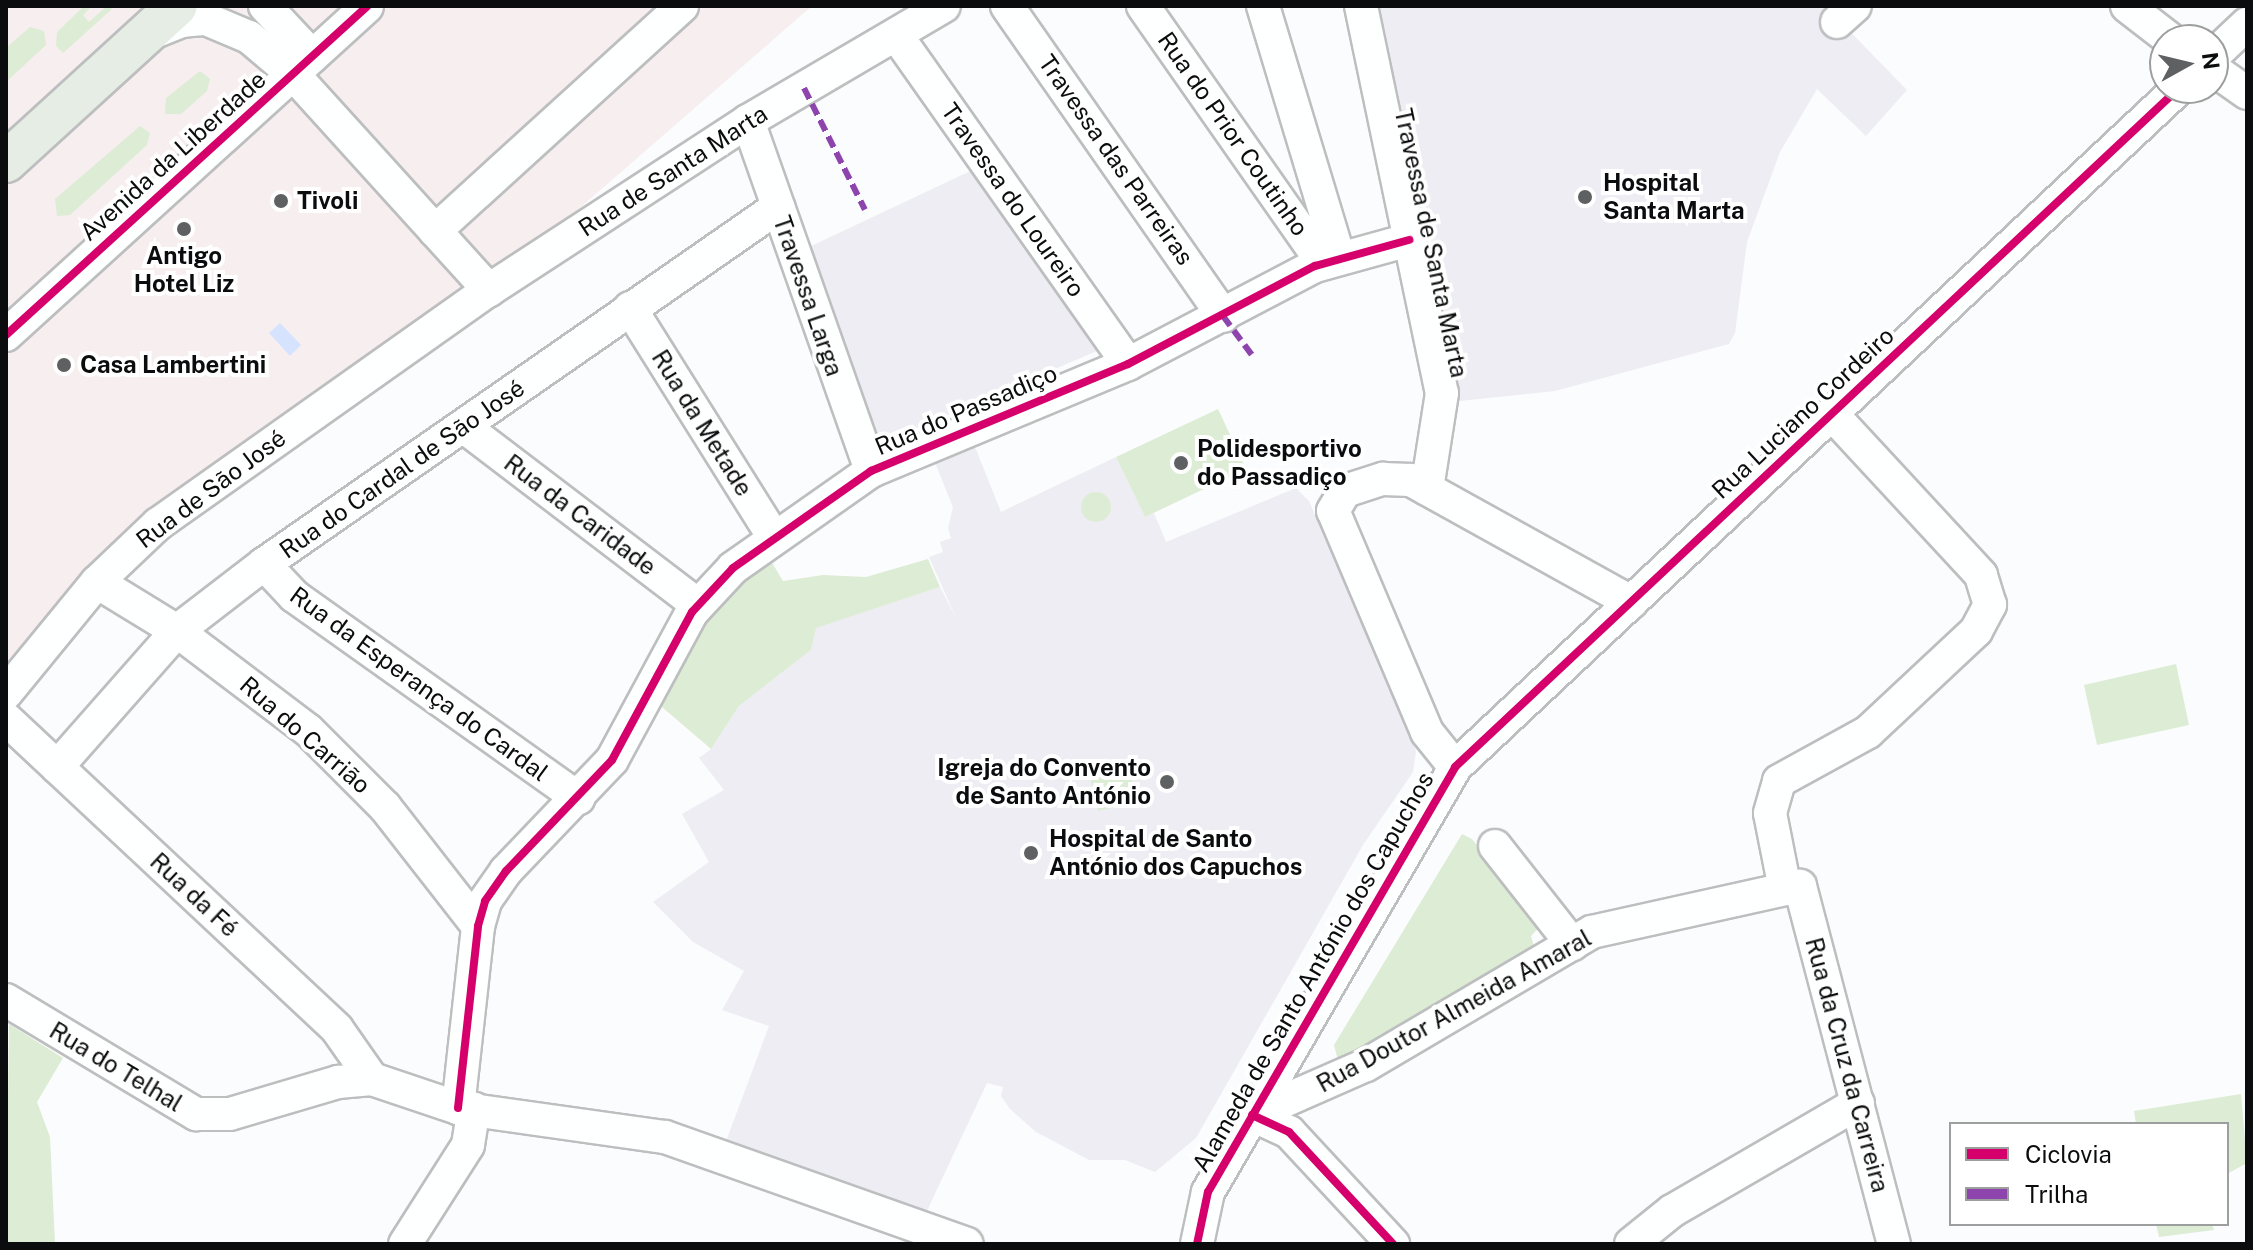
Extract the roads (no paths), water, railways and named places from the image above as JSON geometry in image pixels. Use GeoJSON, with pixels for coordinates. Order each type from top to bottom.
{"type":"FeatureCollection","features":[{"type":"Feature","properties":{"kind":"main road","name":"Avenida da Liberdade"},"geometry":{"type":"LineString","coordinates":[[6,162],[177,6]]}},
{"type":"Feature","properties":{"kind":"street"},"geometry":{"type":"LineString","coordinates":[[265,6],[302,65],[435,231],[489,290]]}},
{"type":"Feature","properties":{"kind":"street","name":"Avenida da Liberdade"},"geometry":{"type":"LineString","coordinates":[[6,335],[367,6]]}},
{"type":"Feature","properties":{"kind":"street"},"geometry":{"type":"LineString","coordinates":[[435,231],[682,6]]}},
{"type":"Feature","properties":{"kind":"street","name":"Rua de Santa Marta"},"geometry":{"type":"LineString","coordinates":[[407,345],[748,121],[944,6]]}},
{"type":"Feature","properties":{"kind":"street","name":"Travessa das Parreiras"},"geometry":{"type":"LineString","coordinates":[[1007,6],[1223,316]]}},
{"type":"Feature","properties":{"kind":"street","name":"Rua do Prior Coutinho"},"geometry":{"type":"LineString","coordinates":[[1143,6],[1331,260]]}},
{"type":"Feature","properties":{"kind":"street"},"geometry":{"type":"LineString","coordinates":[[1263,6],[1331,260]]}},
{"type":"Feature","properties":{"kind":"street","name":"Travessa de Santa Marta"},"geometry":{"type":"LineString","coordinates":[[1361,6],[1442,393],[1427,489]]}},
{"type":"Feature","properties":{"kind":"street"},"geometry":{"type":"LineString","coordinates":[[2127,6],[2150,24]]}},
{"type":"Feature","properties":{"kind":"street","name":"Avenida da Liberdade"},"geometry":{"type":"LineString","coordinates":[[144,36],[181,21],[227,24],[302,65]]}},
{"type":"Feature","properties":{"kind":"street"},"geometry":{"type":"LineString","coordinates":[[2229,41],[2247,24]]}},
{"type":"Feature","properties":{"kind":"street","name":"Travessa do Loureiro"},"geometry":{"type":"LineString","coordinates":[[897,36],[1128,364]]}},
{"type":"Feature","properties":{"kind":"street"},"geometry":{"type":"LineString","coordinates":[[2229,80],[2247,93]]}},
{"type":"Feature","properties":{"kind":"street","name":"Rua Luciano Cordeiro"},"geometry":{"type":"LineString","coordinates":[[1455,767],[2162,104]]}},
{"type":"Feature","properties":{"kind":"street","name":"Travessa Larga"},"geometry":{"type":"LineString","coordinates":[[748,121],[871,471]]}},
{"type":"Feature","properties":{"kind":"street","name":"Rua do Cardal de São José"},"geometry":{"type":"LineString","coordinates":[[57,767],[177,631],[264,564],[778,207]]}},
{"type":"Feature","properties":{"kind":"street","name":"Rua do Passadiço"},"geometry":{"type":"LineString","coordinates":[[405,1244],[468,1145],[466,1108],[478,926],[500,877],[612,760],[697,604],[774,538],[871,471],[1128,364],[1331,260],[1409,240]]}},
{"type":"Feature","properties":{"kind":"street","name":"Rua da Metade"},"geometry":{"type":"LineString","coordinates":[[630,308],[774,538]]}},
{"type":"Feature","properties":{"kind":"street","name":"Rua de São José"},"geometry":{"type":"LineString","coordinates":[[6,693],[97,582],[158,524],[407,345]]}},
{"type":"Feature","properties":{"kind":"street","name":"Rua da Cruz da Carreira"},"geometry":{"type":"LineString","coordinates":[[1832,414],[1981,575],[1990,605],[1976,631],[1868,732],[1797,766],[1779,781],[1770,813],[1858,1103],[1894,1244]]}},
{"type":"Feature","properties":{"kind":"street","name":"Rua da Caridade"},"geometry":{"type":"LineString","coordinates":[[463,426],[697,604]]}},
{"type":"Feature","properties":{"kind":"street"},"geometry":{"type":"LineString","coordinates":[[1455,767],[1427,732],[1333,511],[1345,491],[1383,479],[1411,480],[1631,602]]}},
{"type":"Feature","properties":{"kind":"street","name":"Rua da Esperança do Cardal"},"geometry":{"type":"LineString","coordinates":[[264,564],[294,596],[578,798]]}},
{"type":"Feature","properties":{"kind":"street","name":"Rua do Carrião"},"geometry":{"type":"LineString","coordinates":[[97,582],[177,631],[277,705],[366,785],[478,926]]}},
{"type":"Feature","properties":{"kind":"street","name":"Rua da Fé"},"geometry":{"type":"LineString","coordinates":[[6,719],[337,1029],[372,1079]]}},
{"type":"Feature","properties":{"kind":"street","name":"Alameda de Santo António dos Capuchos"},"geometry":{"type":"LineString","coordinates":[[1197,1244],[1208,1192],[1455,767]]}},
{"type":"Feature","properties":{"kind":"street"},"geometry":{"type":"LineString","coordinates":[[1495,846],[1572,944]]}},
{"type":"Feature","properties":{"kind":"street","name":"Rua Doutor Almeida Amaral"},"geometry":{"type":"LineString","coordinates":[[1252,1115],[1366,1065],[1572,944],[1631,920],[1792,888]]}},
{"type":"Feature","properties":{"kind":"street","name":"Rua do Telhal"},"geometry":{"type":"LineString","coordinates":[[6,1000],[196,1114],[230,1114],[338,1082],[372,1079]]}},
{"type":"Feature","properties":{"kind":"street"},"geometry":{"type":"LineString","coordinates":[[372,1079],[466,1108],[665,1137],[967,1244]]}},
{"type":"Feature","properties":{"kind":"street"},"geometry":{"type":"LineString","coordinates":[[1631,1244],[1672,1211],[1858,1103]]}},
{"type":"Feature","properties":{"kind":"street"},"geometry":{"type":"LineString","coordinates":[[1252,1115],[1289,1132],[1393,1244]]}},
{"type":"Feature","properties":{"kind":"water"},"geometry":{"type":"Polygon","coordinates":[[[280,323],[301,345],[290,356],[269,333],[280,323]]]}},
{"type":"Feature","properties":{"kind":"place","name":"Hospital Santa Marta"},"geometry":{"type":"Point","coordinates":[1585,197]}},
{"type":"Feature","properties":{"kind":"place","name":"Tivoli"},"geometry":{"type":"Point","coordinates":[281,201]}},
{"type":"Feature","properties":{"kind":"place","name":"Antigo Hotel Liz"},"geometry":{"type":"Point","coordinates":[184,229]}},
{"type":"Feature","properties":{"kind":"place","name":"Casa Lambertini"},"geometry":{"type":"Point","coordinates":[64,365]}},
{"type":"Feature","properties":{"kind":"place","name":"Polidesportivo do Passadiço"},"geometry":{"type":"Point","coordinates":[1181,463]}},
{"type":"Feature","properties":{"kind":"place","name":"Igreja do Convento de Santo António"},"geometry":{"type":"Point","coordinates":[1167,782]}},
{"type":"Feature","properties":{"kind":"place","name":"Hospital de Santo António dos Capuchos"},"geometry":{"type":"Point","coordinates":[1031,853]}}]}
